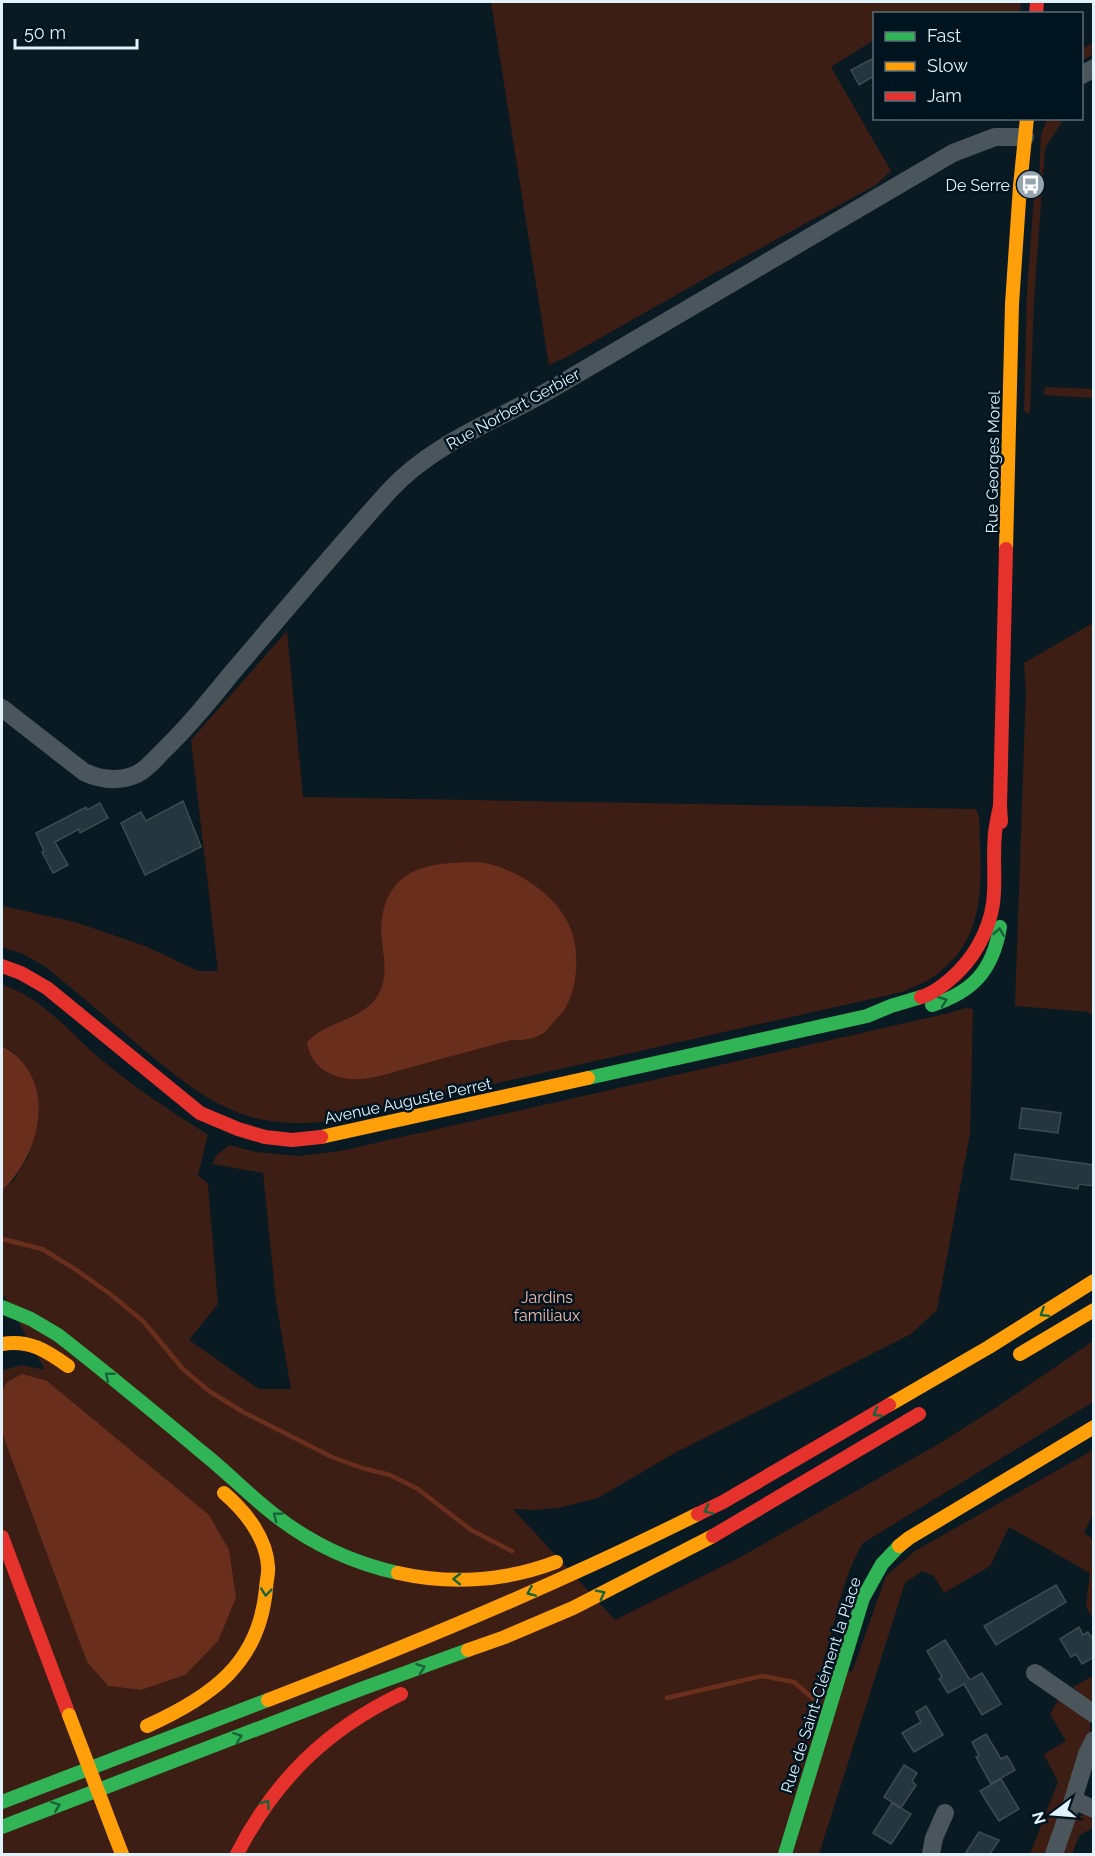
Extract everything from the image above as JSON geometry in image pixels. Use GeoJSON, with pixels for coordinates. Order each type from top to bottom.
{"type":"FeatureCollection","features":[{"type":"Feature","properties":{"kind":"main road","name":"Rue Georges Morel"},"geometry":{"type":"LineString","coordinates":[[974,984],[991,958],[999,932],[1012,303],[1027,120]]}},
{"type":"Feature","properties":{"kind":"main road","name":"Rue Georges Morel"},"geometry":{"type":"LineString","coordinates":[[963,967],[980,942],[991,912],[994,896],[995,834],[1000,806]]}},
{"type":"Feature","properties":{"kind":"main road","name":"Avenue Auguste Perret"},"geometry":{"type":"LineString","coordinates":[[2,966],[21,973],[47,988],[200,1113],[225,1126],[251,1134],[304,1140],[377,1126],[867,1016],[893,1014],[936,1004],[957,996],[974,984]]}},
{"type":"Feature","properties":{"kind":"main road","name":"Avenue Auguste Perret"},"geometry":{"type":"LineString","coordinates":[[867,1016],[927,994],[951,979],[963,967]]}},
{"type":"Feature","properties":{"kind":"main road"},"geometry":{"type":"LineString","coordinates":[[2,1802],[398,1650],[567,1577],[675,1526],[723,1502],[979,1353],[1094,1281]]}},
{"type":"Feature","properties":{"kind":"main road"},"geometry":{"type":"LineString","coordinates":[[2,1307],[21,1313],[55,1332],[155,1412],[272,1512],[300,1533],[347,1557],[373,1567],[410,1576],[471,1580],[524,1573],[568,1558]]}},
{"type":"Feature","properties":{"kind":"main road"},"geometry":{"type":"LineString","coordinates":[[1013,1358],[1094,1310]]}},
{"type":"Feature","properties":{"kind":"main road"},"geometry":{"type":"LineString","coordinates":[[2,1344],[16,1342],[45,1349],[81,1376]]}},
{"type":"Feature","properties":{"kind":"main road"},"geometry":{"type":"LineString","coordinates":[[2,1827],[361,1689],[505,1637],[573,1608],[732,1526],[933,1406]]}},
{"type":"Feature","properties":{"kind":"main road","name":"Rue de Saint-Clément la Place"},"geometry":{"type":"LineString","coordinates":[[785,1854],[863,1598],[880,1564],[909,1538],[1094,1427]]}},
{"type":"Feature","properties":{"kind":"main road"},"geometry":{"type":"LineString","coordinates":[[133,1732],[187,1707],[212,1688],[241,1661],[256,1636],[264,1609],[268,1566],[255,1530],[244,1513],[232,1499],[214,1485]]}},
{"type":"Feature","properties":{"kind":"main road"},"geometry":{"type":"LineString","coordinates":[[629,1532],[675,1526]]}},
{"type":"Feature","properties":{"kind":"main road"},"geometry":{"type":"LineString","coordinates":[[3,1543],[122,1854]]}},
{"type":"Feature","properties":{"kind":"main road"},"geometry":{"type":"LineString","coordinates":[[438,1676],[505,1637]]}},
{"type":"Feature","properties":{"kind":"main road"},"geometry":{"type":"LineString","coordinates":[[237,1854],[265,1804],[292,1770],[313,1750],[366,1712],[418,1686]]}},
{"type":"Feature","properties":{"kind":"main road"},"geometry":{"type":"LineString","coordinates":[[72,1759],[92,1751]]}},
{"type":"Feature","properties":{"kind":"main road"},"geometry":{"type":"LineString","coordinates":[[2,1790],[22,1780]]}},
{"type":"Feature","properties":{"kind":"street","name":"Rue Norbert Gerbier"},"geometry":{"type":"LineString","coordinates":[[2,708],[84,772],[101,779],[120,779],[139,773],[182,732],[293,600],[391,489],[419,463],[468,432],[550,390],[953,153],[994,137],[1025,138]]}},
{"type":"Feature","properties":{"kind":"street"},"geometry":{"type":"LineString","coordinates":[[1035,1673],[1094,1714]]}},
{"type":"Feature","properties":{"kind":"street"},"geometry":{"type":"LineString","coordinates":[[1054,1854],[1087,1754],[1094,1740]]}},
{"type":"Feature","properties":{"kind":"street"},"geometry":{"type":"LineString","coordinates":[[1073,1800],[1094,1809]]}},
{"type":"Feature","properties":{"kind":"street"},"geometry":{"type":"LineString","coordinates":[[932,1854],[934,1838],[945,1813]]}},
{"type":"Feature","properties":{"kind":"green space"},"geometry":{"type":"Polygon","coordinates":[[[491,2],[1021,2],[1020,12],[873,12],[873,41],[831,67],[891,171],[876,185],[549,365],[491,2]]]}},
{"type":"Feature","properties":{"kind":"green space"},"geometry":{"type":"Polygon","coordinates":[[[1093,43],[1093,54],[1083,60],[1083,48],[1093,43]]]}},
{"type":"Feature","properties":{"kind":"green space"},"geometry":{"type":"Polygon","coordinates":[[[1047,120],[1062,122],[1045,148],[1034,299],[1030,414],[1024,411],[1027,292],[1035,182],[1039,182],[1041,135],[1047,120]]]}},
{"type":"Feature","properties":{"kind":"green space"},"geometry":{"type":"Polygon","coordinates":[[[1045,387],[1093,389],[1093,398],[1044,395],[1045,387]]]}},
{"type":"Feature","properties":{"kind":"green space"},"geometry":{"type":"Polygon","coordinates":[[[1093,623],[1093,1016],[1088,1012],[1015,1006],[1026,690],[1024,663],[1093,623]]]}},
{"type":"Feature","properties":{"kind":"green space"},"geometry":{"type":"Polygon","coordinates":[[[287,631],[303,797],[976,809],[979,816],[981,864],[977,908],[972,929],[962,948],[947,965],[927,981],[902,992],[334,1120],[303,1123],[275,1122],[249,1117],[226,1108],[182,1080],[46,967],[23,954],[2,947],[2,906],[75,922],[145,946],[198,971],[218,971],[191,740],[287,631]]]}},
{"type":"Feature","properties":{"kind":"green space","name":"Jardins familiaux"},"geometry":{"type":"Polygon","coordinates":[[[2,985],[31,998],[44,1007],[116,1071],[208,1135],[198,1175],[208,1184],[218,1304],[189,1340],[259,1389],[291,1389],[276,1301],[263,1173],[212,1164],[217,1155],[229,1145],[256,1152],[298,1156],[340,1151],[966,1008],[973,1009],[970,1134],[937,1310],[911,1334],[673,1454],[598,1498],[558,1508],[513,1509],[615,1620],[739,1558],[942,1442],[1093,1341],[1093,1402],[863,1543],[844,1586],[823,1662],[852,1672],[886,1576],[915,1551],[1093,1450],[1093,1514],[1084,1533],[1093,1539],[1093,1619],[1086,1606],[1090,1573],[1009,1527],[990,1566],[944,1593],[934,1576],[922,1571],[905,1583],[819,1854],[2,1854],[2,1433],[87,1662],[108,1686],[141,1690],[185,1675],[7,1382],[2,1391],[2,1371],[4,1370],[22,1365],[45,1370],[2,1292],[2,1191],[14,1180],[28,1157],[39,1114],[14,1053],[2,1046],[2,985]]]}},
{"type":"Feature","properties":{"kind":"green space"},"geometry":{"type":"Polygon","coordinates":[[[1093,1676],[1093,1706],[1073,1687],[1093,1676]]]}},
{"type":"Feature","properties":{"kind":"green space"},"geometry":{"type":"Polygon","coordinates":[[[1060,1697],[1090,1720],[1090,1732],[1046,1854],[1030,1854],[1058,1782],[1044,1754],[1066,1741],[1050,1714],[1060,1697]]]}},
{"type":"Feature","properties":{"kind":"green space"},"geometry":{"type":"Polygon","coordinates":[[[1084,1814],[1093,1817],[1093,1827],[1079,1836],[1072,1854],[1060,1854],[1075,1819],[1084,1814]]]}},
{"type":"Feature","properties":{"kind":"shaded area"},"geometry":{"type":"Polygon","coordinates":[[[467,862],[486,863],[515,874],[540,890],[561,911],[573,936],[576,953],[575,981],[565,1009],[545,1032],[534,1037],[511,1040],[381,1076],[349,1079],[321,1068],[312,1057],[307,1043],[322,1030],[363,1011],[381,989],[384,969],[382,917],[389,895],[395,886],[414,871],[426,867],[467,862]]]}},
{"type":"Feature","properties":{"kind":"shaded area"},"geometry":{"type":"Polygon","coordinates":[[[2,1046],[20,1060],[32,1076],[38,1095],[38,1116],[35,1137],[27,1157],[16,1175],[2,1191],[2,1046]]]}},
{"type":"Feature","properties":{"kind":"shaded area"},"geometry":{"type":"Polygon","coordinates":[[[22,1374],[47,1381],[209,1515],[229,1550],[236,1598],[218,1641],[185,1675],[141,1690],[108,1686],[87,1662],[2,1433],[2,1391],[7,1382],[22,1374]]]}},
{"type":"Feature","properties":{"kind":"building"},"geometry":{"type":"Polygon","coordinates":[[[873,59],[873,77],[859,85],[851,70],[873,59]]]}},
{"type":"Feature","properties":{"kind":"building"},"geometry":{"type":"Polygon","coordinates":[[[183,801],[201,847],[145,875],[121,823],[141,812],[146,821],[183,801]]]}},
{"type":"Feature","properties":{"kind":"building"},"geometry":{"type":"Polygon","coordinates":[[[100,803],[108,818],[80,833],[79,829],[55,842],[68,865],[53,873],[42,852],[44,851],[36,833],[86,807],[87,810],[100,803]]]}},
{"type":"Feature","properties":{"kind":"building"},"geometry":{"type":"Polygon","coordinates":[[[1022,1108],[1061,1113],[1058,1133],[1019,1128],[1022,1108]]]}},
{"type":"Feature","properties":{"kind":"building"},"geometry":{"type":"Polygon","coordinates":[[[1015,1154],[1094,1165],[1094,1186],[1079,1184],[1078,1189],[1011,1179],[1015,1154]]]}},
{"type":"Feature","properties":{"kind":"building"},"geometry":{"type":"Polygon","coordinates":[[[1056,1585],[1066,1602],[996,1645],[984,1626],[1056,1585]]]}},
{"type":"Feature","properties":{"kind":"building"},"geometry":{"type":"Polygon","coordinates":[[[1079,1627],[1083,1635],[1088,1632],[1094,1641],[1094,1657],[1082,1664],[1076,1654],[1071,1657],[1060,1639],[1079,1627]]]}},
{"type":"Feature","properties":{"kind":"building"},"geometry":{"type":"Polygon","coordinates":[[[945,1640],[970,1680],[982,1673],[1001,1704],[982,1715],[964,1684],[948,1693],[927,1651],[945,1640]]]}},
{"type":"Feature","properties":{"kind":"building"},"geometry":{"type":"Polygon","coordinates":[[[926,1706],[943,1735],[914,1752],[902,1733],[921,1722],[916,1712],[926,1706]]]}},
{"type":"Feature","properties":{"kind":"building"},"geometry":{"type":"Polygon","coordinates":[[[986,1734],[1001,1759],[1007,1756],[1015,1770],[991,1784],[976,1757],[979,1756],[972,1742],[986,1734]]]}},
{"type":"Feature","properties":{"kind":"building"},"geometry":{"type":"Polygon","coordinates":[[[904,1765],[917,1773],[912,1781],[916,1785],[901,1808],[884,1797],[904,1765]]]}},
{"type":"Feature","properties":{"kind":"building"},"geometry":{"type":"Polygon","coordinates":[[[1001,1779],[1019,1809],[999,1821],[980,1791],[1001,1779]]]}},
{"type":"Feature","properties":{"kind":"building"},"geometry":{"type":"Polygon","coordinates":[[[892,1803],[911,1814],[891,1844],[873,1833],[892,1803]]]}},
{"type":"Feature","properties":{"kind":"building"},"geometry":{"type":"Polygon","coordinates":[[[979,1832],[999,1840],[990,1854],[965,1854],[979,1832]]]}},
{"type":"Feature","properties":{"kind":"waterway"},"geometry":{"type":"LineString","coordinates":[[2,1239],[42,1249],[110,1294],[143,1321],[183,1369],[209,1391],[243,1412],[332,1457],[390,1475],[418,1489],[471,1530],[512,1551]]}},
{"type":"Feature","properties":{"kind":"waterway"},"geometry":{"type":"LineString","coordinates":[[667,1698],[762,1676],[794,1682],[818,1703],[816,1708]]}},
{"type":"Feature","properties":{"kind":"traffic: fast"},"geometry":{"type":"LineString","coordinates":[[932,1005],[959,993],[979,977],[992,956],[1000,927]]}},
{"type":"Feature","properties":{"kind":"traffic: fast"},"geometry":{"type":"LineString","coordinates":[[588,1078],[867,1016],[921,997]]}},
{"type":"Feature","properties":{"kind":"traffic: fast"},"geometry":{"type":"LineString","coordinates":[[2,1307],[31,1319],[58,1335],[290,1526],[319,1544],[349,1558],[398,1573]]}},
{"type":"Feature","properties":{"kind":"traffic: fast"},"geometry":{"type":"LineString","coordinates":[[785,1854],[863,1598],[882,1564],[899,1546]]}},
{"type":"Feature","properties":{"kind":"traffic: fast"},"geometry":{"type":"LineString","coordinates":[[2,1827],[468,1650]]}},
{"type":"Feature","properties":{"kind":"traffic: fast"},"geometry":{"type":"LineString","coordinates":[[2,1802],[268,1700]]}},
{"type":"Feature","properties":{"kind":"traffic: slow"},"geometry":{"type":"LineString","coordinates":[[1006,549],[1012,304],[1027,120]]}},
{"type":"Feature","properties":{"kind":"traffic: slow"},"geometry":{"type":"LineString","coordinates":[[321,1137],[588,1078]]}},
{"type":"Feature","properties":{"kind":"traffic: slow"},"geometry":{"type":"LineString","coordinates":[[889,1405],[989,1347],[1094,1281]]}},
{"type":"Feature","properties":{"kind":"traffic: slow"},"geometry":{"type":"LineString","coordinates":[[1020,1354],[1094,1310]]}},
{"type":"Feature","properties":{"kind":"traffic: slow"},"geometry":{"type":"LineString","coordinates":[[2,1344],[29,1345],[45,1351],[68,1366]]}},
{"type":"Feature","properties":{"kind":"traffic: slow"},"geometry":{"type":"LineString","coordinates":[[899,1546],[1094,1427]]}},
{"type":"Feature","properties":{"kind":"traffic: slow"},"geometry":{"type":"LineString","coordinates":[[147,1726],[192,1703],[228,1675],[242,1658],[262,1615],[268,1569],[263,1545],[247,1516],[224,1493]]}},
{"type":"Feature","properties":{"kind":"traffic: slow"},"geometry":{"type":"LineString","coordinates":[[268,1700],[485,1612],[592,1565],[698,1514]]}},
{"type":"Feature","properties":{"kind":"traffic: slow"},"geometry":{"type":"LineString","coordinates":[[468,1650],[573,1608],[713,1536]]}},
{"type":"Feature","properties":{"kind":"traffic: slow"},"geometry":{"type":"LineString","coordinates":[[398,1573],[438,1579],[478,1579],[518,1573],[556,1562]]}},
{"type":"Feature","properties":{"kind":"traffic: slow"},"geometry":{"type":"LineString","coordinates":[[69,1715],[115,1836]]}},
{"type":"Feature","properties":{"kind":"traffic: slow"},"geometry":{"type":"LineString","coordinates":[[115,1836],[122,1854]]}},
{"type":"Feature","properties":{"kind":"traffic: jam"},"geometry":{"type":"LineString","coordinates":[[1036,12],[1037,2]]}},
{"type":"Feature","properties":{"kind":"traffic: jam"},"geometry":{"type":"LineString","coordinates":[[1001,822],[1006,549]]}},
{"type":"Feature","properties":{"kind":"traffic: jam"},"geometry":{"type":"LineString","coordinates":[[921,997],[937,990],[959,971],[973,954],[984,935],[993,904],[994,840],[1000,806]]}},
{"type":"Feature","properties":{"kind":"traffic: jam"},"geometry":{"type":"LineString","coordinates":[[2,966],[21,973],[47,988],[200,1113],[238,1129],[265,1137],[292,1140],[321,1137]]}},
{"type":"Feature","properties":{"kind":"traffic: jam"},"geometry":{"type":"LineString","coordinates":[[698,1514],[723,1502],[889,1405]]}},
{"type":"Feature","properties":{"kind":"traffic: jam"},"geometry":{"type":"LineString","coordinates":[[713,1536],[919,1414]]}},
{"type":"Feature","properties":{"kind":"traffic: jam"},"geometry":{"type":"LineString","coordinates":[[2,1537],[69,1715]]}},
{"type":"Feature","properties":{"kind":"traffic: jam"},"geometry":{"type":"LineString","coordinates":[[237,1854],[268,1803],[305,1760],[349,1724],[401,1694]]}},
{"type":"Feature","properties":{"kind":"place","name":"De Serre"},"geometry":{"type":"Point","coordinates":[1031,185]}}]}
